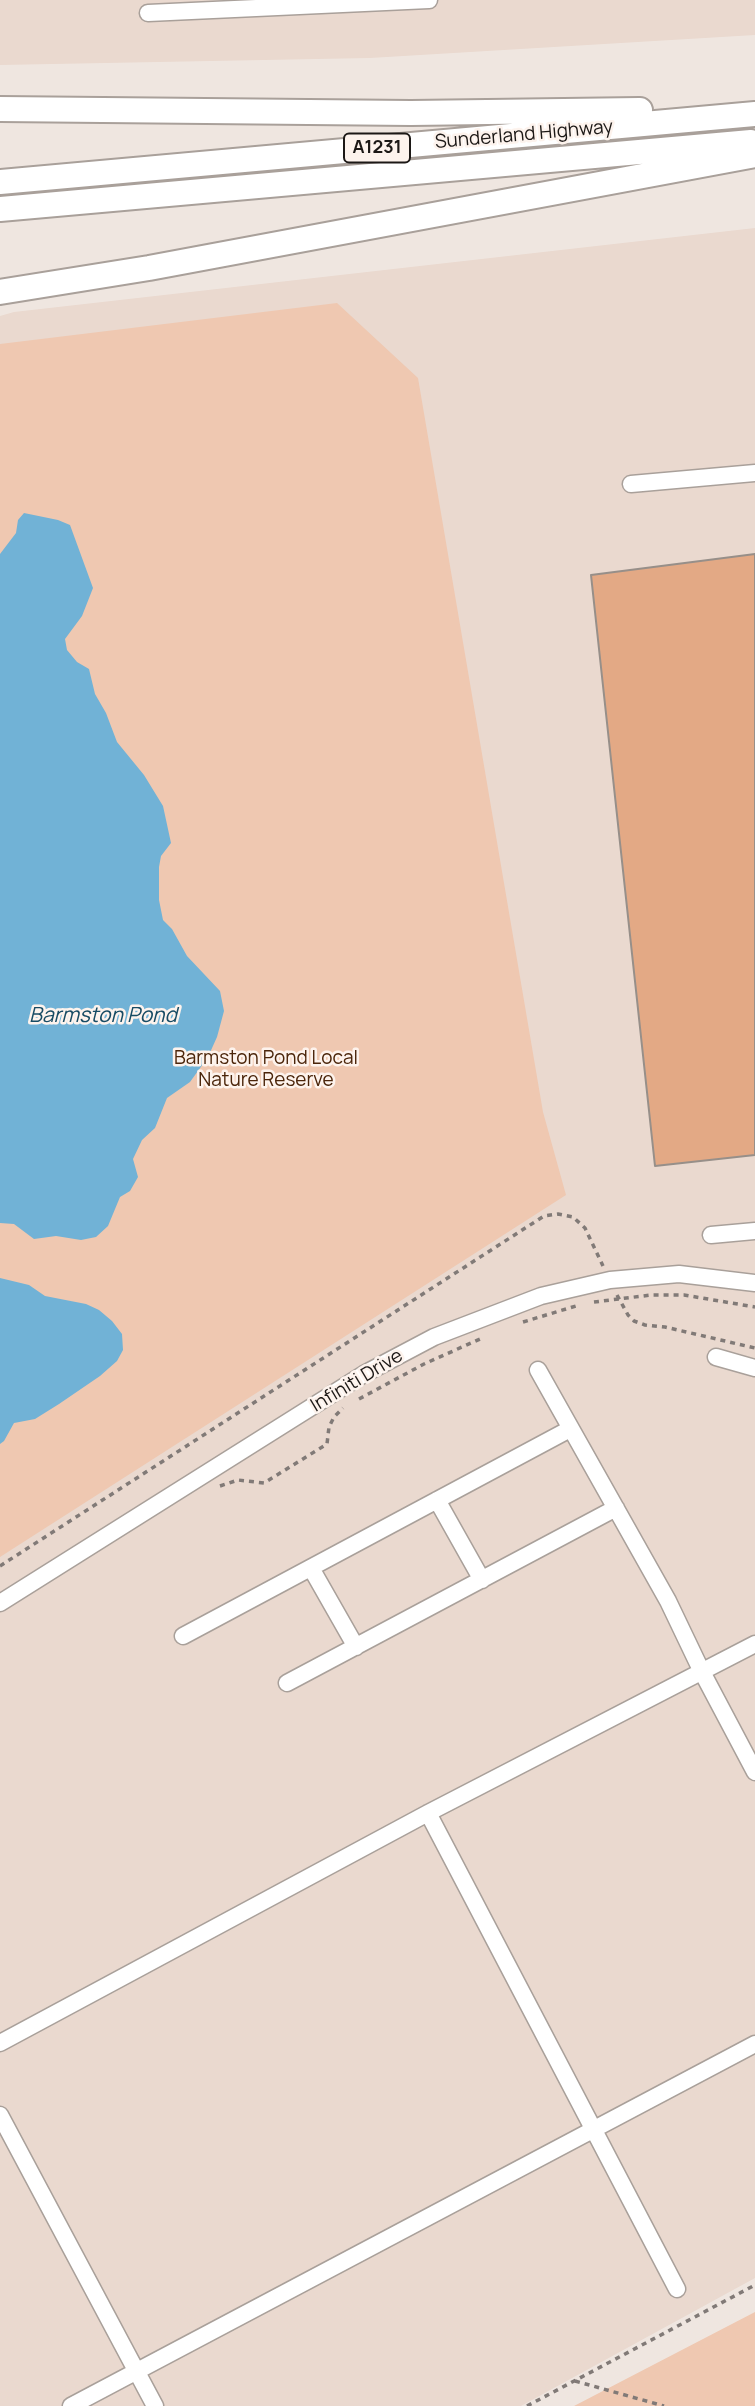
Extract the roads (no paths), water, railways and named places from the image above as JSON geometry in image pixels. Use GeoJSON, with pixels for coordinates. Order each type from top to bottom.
{"type":"FeatureCollection","features":[{"type":"Feature","properties":{"kind":"highway","name":"A1231"},"geometry":{"type":"LineString","coordinates":[[0,109],[411,113],[755,111]]}},
{"type":"Feature","properties":{"kind":"highway","name":"Sunderland Highway"},"geometry":{"type":"LineString","coordinates":[[0,182],[755,111]]}},
{"type":"Feature","properties":{"kind":"highway","name":"Sunderland Highway"},"geometry":{"type":"LineString","coordinates":[[0,209],[755,142]]}},
{"type":"Feature","properties":{"kind":"highway"},"geometry":{"type":"LineString","coordinates":[[0,292],[149,268],[755,155]]}},
{"type":"Feature","properties":{"kind":"street"},"geometry":{"type":"LineString","coordinates":[[148,13],[429,0]]}},
{"type":"Feature","properties":{"kind":"street"},"geometry":{"type":"LineString","coordinates":[[631,484],[755,473]]}},
{"type":"Feature","properties":{"kind":"street"},"geometry":{"type":"LineString","coordinates":[[711,1235],[755,1231]]}},
{"type":"Feature","properties":{"kind":"street","name":"Infiniti Drive"},"geometry":{"type":"LineString","coordinates":[[0,1603],[364,1374],[434,1337],[541,1297],[610,1280],[679,1275],[755,1283]]}},
{"type":"Feature","properties":{"kind":"street"},"geometry":{"type":"LineString","coordinates":[[716,1357],[755,1368]]}},
{"type":"Feature","properties":{"kind":"street"},"geometry":{"type":"LineString","coordinates":[[538,1370],[668,1601],[755,1772]]}},
{"type":"Feature","properties":{"kind":"street"},"geometry":{"type":"LineString","coordinates":[[183,1636],[570,1429]]}},
{"type":"Feature","properties":{"kind":"street"},"geometry":{"type":"LineString","coordinates":[[437,1500],[482,1580]]}},
{"type":"Feature","properties":{"kind":"street"},"geometry":{"type":"LineString","coordinates":[[288,1684],[615,1508]]}},
{"type":"Feature","properties":{"kind":"street"},"geometry":{"type":"LineString","coordinates":[[311,1568],[356,1647]]}},
{"type":"Feature","properties":{"kind":"street"},"geometry":{"type":"LineString","coordinates":[[0,2043],[428,1814],[755,1644]]}},
{"type":"Feature","properties":{"kind":"street"},"geometry":{"type":"LineString","coordinates":[[428,1814],[677,2289]]}},
{"type":"Feature","properties":{"kind":"street"},"geometry":{"type":"LineString","coordinates":[[71,2406],[755,2043]]}},
{"type":"Feature","properties":{"kind":"street"},"geometry":{"type":"LineString","coordinates":[[0,2115],[156,2406]]}},
{"type":"Feature","properties":{"kind":"water","name":"Barmston Pond"},"geometry":{"type":"Polygon","coordinates":[[[24,513],[70,525],[93,588],[82,616],[65,639],[67,650],[77,662],[89,669],[95,694],[117,742],[144,775],[163,806],[171,843],[161,856],[159,867],[159,900],[163,920],[172,929],[187,956],[220,991],[224,1011],[208,1057],[190,1082],[167,1098],[155,1128],[142,1140],[133,1159],[138,1177],[130,1191],[120,1197],[108,1226],[96,1237],[81,1240],[56,1236],[34,1239],[14,1224],[0,1223],[0,554],[16,533],[18,520],[24,513]]]}},
{"type":"Feature","properties":{"kind":"water"},"geometry":{"type":"Polygon","coordinates":[[[0,1278],[29,1285],[45,1296],[86,1304],[99,1310],[122,1334],[123,1350],[117,1361],[100,1376],[59,1404],[35,1419],[14,1423],[0,1444],[0,1278]]]}},
{"type":"Feature","properties":{"kind":"park label","name":"Barmston Pond Local Nature Reserve"},"geometry":{"type":"Point","coordinates":[266,1070]}}]}
